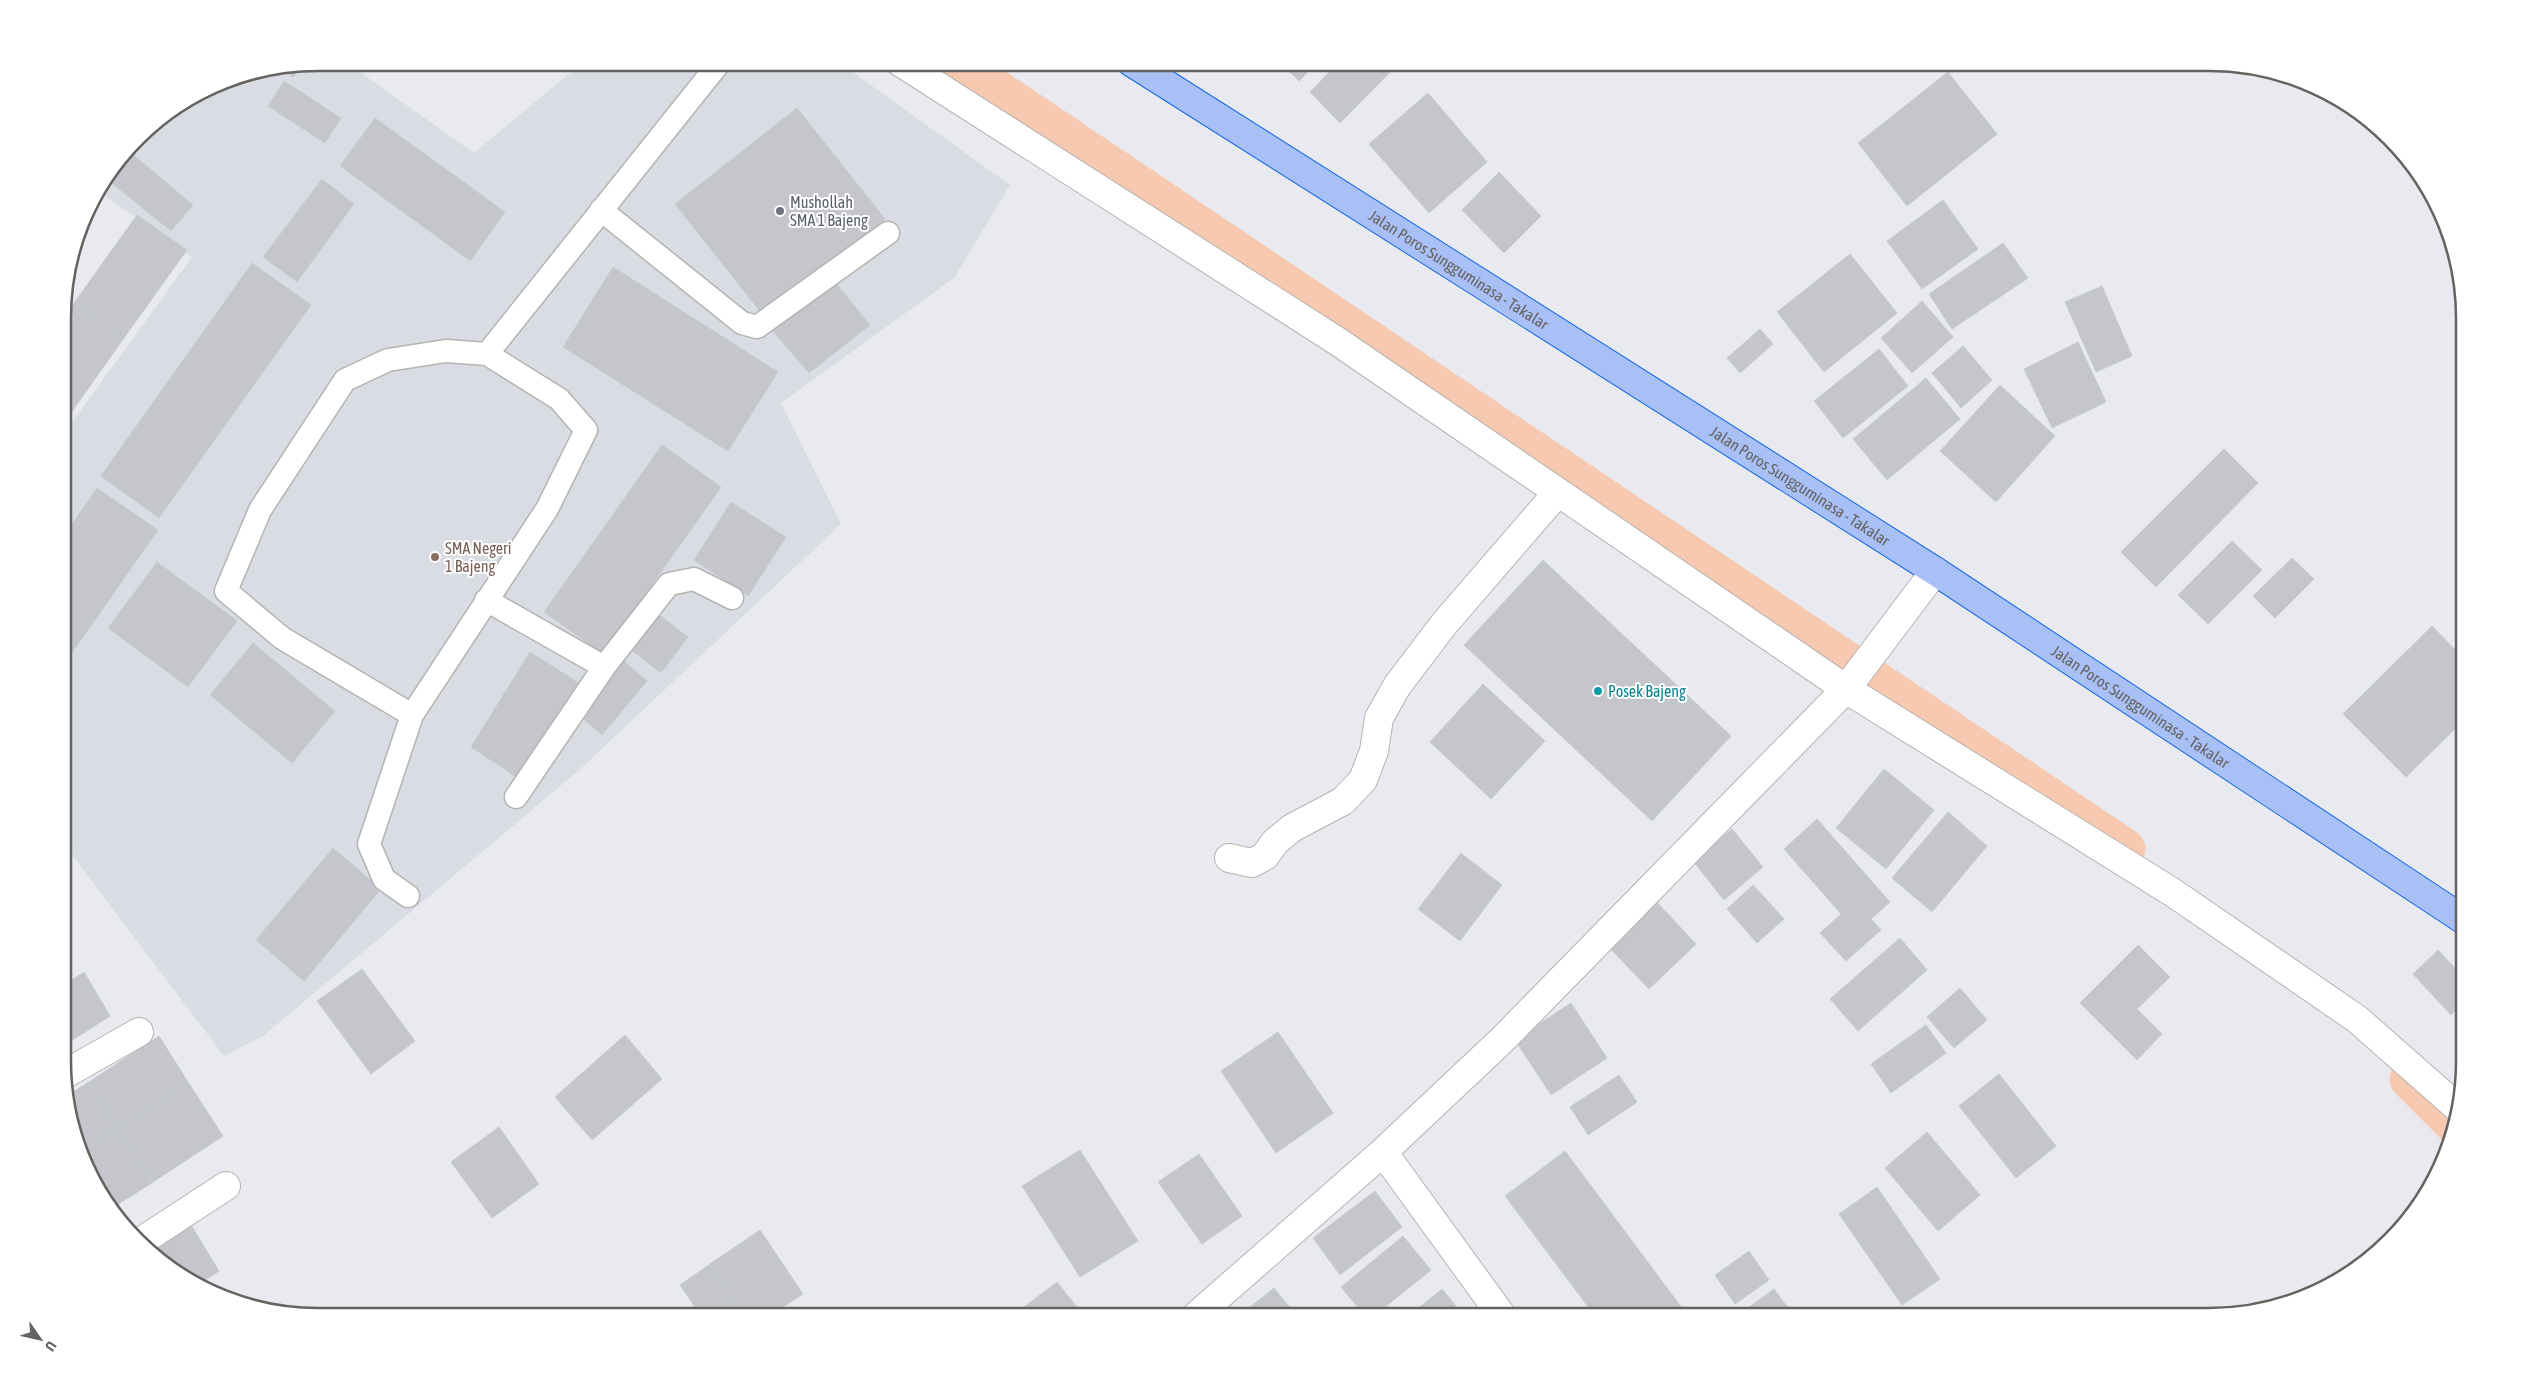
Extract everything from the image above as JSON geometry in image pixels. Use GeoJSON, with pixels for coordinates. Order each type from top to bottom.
{"type":"FeatureCollection","features":[{"type":"Feature","properties":{"kind":"highway","name":"Jalan Poros Sungguminasa - Takalar"},"geometry":{"type":"LineString","coordinates":[[1145,71],[1935,571],[2456,915]]}},
{"type":"Feature","properties":{"kind":"street"},"geometry":{"type":"LineString","coordinates":[[914,71],[1337,341],[1558,492],[1853,680],[2172,892],[2357,1019],[2452,1103]]}},
{"type":"Feature","properties":{"kind":"street"},"geometry":{"type":"LineString","coordinates":[[1229,858],[1252,863],[1265,856],[1275,842],[1292,828],[1342,801],[1363,780],[1374,751],[1380,718],[1397,686],[1444,624],[1558,492]]}},
{"type":"Feature","properties":{"kind":"street"},"geometry":{"type":"LineString","coordinates":[[1205,1308],[1383,1152],[1502,1040],[1853,680],[1896,620],[1935,571]]}},
{"type":"Feature","properties":{"kind":"street"},"geometry":{"type":"LineString","coordinates":[[72,1070],[139,1032]]}},
{"type":"Feature","properties":{"kind":"street"},"geometry":{"type":"LineString","coordinates":[[1383,1152],[1496,1308]]}},
{"type":"Feature","properties":{"kind":"street"},"geometry":{"type":"LineString","coordinates":[[147,1238],[226,1186]]}},
{"type":"Feature","properties":{"kind":"lane"},"geometry":{"type":"LineString","coordinates":[[486,354],[713,71]]}},
{"type":"Feature","properties":{"kind":"lane"},"geometry":{"type":"LineString","coordinates":[[601,210],[742,323],[757,327],[888,233]]}},
{"type":"Feature","properties":{"kind":"lane"},"geometry":{"type":"LineString","coordinates":[[408,896],[384,879],[369,844],[412,715],[547,509],[586,430],[560,399],[486,354],[446,351],[388,360],[345,380],[260,510],[226,591],[282,638],[412,715]]}},
{"type":"Feature","properties":{"kind":"lane"},"geometry":{"type":"LineString","coordinates":[[516,798],[604,667],[669,584],[694,579],[732,598]]}},
{"type":"Feature","properties":{"kind":"lane"},"geometry":{"type":"LineString","coordinates":[[486,600],[604,667]]}},
{"type":"Feature","properties":{"kind":"shaded area","name":"SMA Negeri 1 Bajeng"},"geometry":{"type":"Polygon","coordinates":[[[358,71],[474,153],[572,71],[851,71],[1010,185],[954,278],[781,403],[841,524],[578,771],[263,1036],[224,1056],[71,853],[71,424],[192,257],[104,195],[133,155],[155,133],[181,113],[209,97],[239,84],[286,73],[358,71]]]}},
{"type":"Feature","properties":{"kind":"building"},"geometry":{"type":"Polygon","coordinates":[[[1289,71],[1308,71],[1299,81],[1289,71]]]}},
{"type":"Feature","properties":{"kind":"building"},"geometry":{"type":"Polygon","coordinates":[[[1330,71],[1391,71],[1340,123],[1310,92],[1330,71]]]}},
{"type":"Feature","properties":{"kind":"building"},"geometry":{"type":"Polygon","coordinates":[[[297,72],[293,77],[288,73],[297,72]]]}},
{"type":"Feature","properties":{"kind":"building"},"geometry":{"type":"Polygon","coordinates":[[[1948,72],[1997,134],[1907,206],[1858,143],[1948,72]]]}},
{"type":"Feature","properties":{"kind":"building"},"geometry":{"type":"Polygon","coordinates":[[[284,81],[341,118],[325,143],[268,106],[284,81]]]}},
{"type":"Feature","properties":{"kind":"building"},"geometry":{"type":"Polygon","coordinates":[[[1428,93],[1487,162],[1429,213],[1369,144],[1428,93]]]}},
{"type":"Feature","properties":{"kind":"building","name":"Mushollah SMA 1 Bajeng"},"geometry":{"type":"Polygon","coordinates":[[[797,108],[885,219],[763,315],[675,204],[797,108]]]}},
{"type":"Feature","properties":{"kind":"building"},"geometry":{"type":"Polygon","coordinates":[[[375,118],[505,212],[470,261],[340,166],[375,118]]]}},
{"type":"Feature","properties":{"kind":"building"},"geometry":{"type":"Polygon","coordinates":[[[133,155],[193,205],[171,231],[112,183],[133,155]]]}},
{"type":"Feature","properties":{"kind":"building"},"geometry":{"type":"Polygon","coordinates":[[[1499,172],[1541,216],[1504,253],[1462,210],[1499,172]]]}},
{"type":"Feature","properties":{"kind":"building"},"geometry":{"type":"Polygon","coordinates":[[[322,179],[354,204],[297,282],[263,257],[322,179]]]}},
{"type":"Feature","properties":{"kind":"building"},"geometry":{"type":"Polygon","coordinates":[[[1943,200],[1978,249],[1922,289],[1887,241],[1943,200]]]}},
{"type":"Feature","properties":{"kind":"building"},"geometry":{"type":"Polygon","coordinates":[[[137,215],[187,250],[124,338],[74,303],[137,215]]]}},
{"type":"Feature","properties":{"kind":"building"},"geometry":{"type":"Polygon","coordinates":[[[2003,243],[2028,278],[1952,329],[1929,294],[2003,243]]]}},
{"type":"Feature","properties":{"kind":"building"},"geometry":{"type":"Polygon","coordinates":[[[1850,254],[1897,313],[1824,372],[1777,312],[1850,254]]]}},
{"type":"Feature","properties":{"kind":"building"},"geometry":{"type":"Polygon","coordinates":[[[252,263],[311,305],[159,518],[101,476],[252,263]]]}},
{"type":"Feature","properties":{"kind":"building"},"geometry":{"type":"Polygon","coordinates":[[[613,267],[778,372],[728,451],[563,347],[613,267]]]}},
{"type":"Feature","properties":{"kind":"building"},"geometry":{"type":"Polygon","coordinates":[[[835,282],[870,325],[809,373],[773,331],[835,282]]]}},
{"type":"Feature","properties":{"kind":"building"},"geometry":{"type":"Polygon","coordinates":[[[2102,286],[2132,356],[2096,372],[2065,302],[2102,286]]]}},
{"type":"Feature","properties":{"kind":"building"},"geometry":{"type":"Polygon","coordinates":[[[1922,301],[1953,337],[1912,373],[1881,338],[1922,301]]]}},
{"type":"Feature","properties":{"kind":"building"},"geometry":{"type":"Polygon","coordinates":[[[74,303],[124,338],[71,413],[71,319],[72,306],[74,303]]]}},
{"type":"Feature","properties":{"kind":"building"},"geometry":{"type":"Polygon","coordinates":[[[1760,329],[1773,344],[1740,373],[1727,358],[1760,329]]]}},
{"type":"Feature","properties":{"kind":"building"},"geometry":{"type":"Polygon","coordinates":[[[2078,342],[2106,402],[2052,428],[2024,369],[2078,342]]]}},
{"type":"Feature","properties":{"kind":"building"},"geometry":{"type":"Polygon","coordinates":[[[1963,346],[1992,380],[1961,408],[1932,373],[1963,346]]]}},
{"type":"Feature","properties":{"kind":"building"},"geometry":{"type":"Polygon","coordinates":[[[1879,349],[1908,386],[1843,438],[1814,401],[1879,349]]]}},
{"type":"Feature","properties":{"kind":"building"},"geometry":{"type":"Polygon","coordinates":[[[1926,378],[1960,419],[1887,480],[1853,439],[1926,378]]]}},
{"type":"Feature","properties":{"kind":"building"},"geometry":{"type":"Polygon","coordinates":[[[2000,385],[2055,436],[1996,502],[1940,451],[2000,385]]]}},
{"type":"Feature","properties":{"kind":"building"},"geometry":{"type":"Polygon","coordinates":[[[662,445],[721,487],[603,654],[544,612],[662,445]]]}},
{"type":"Feature","properties":{"kind":"building"},"geometry":{"type":"Polygon","coordinates":[[[2224,449],[2258,483],[2156,587],[2121,552],[2224,449]]]}},
{"type":"Feature","properties":{"kind":"building"},"geometry":{"type":"Polygon","coordinates":[[[97,488],[158,530],[71,654],[71,526],[97,488]]]}},
{"type":"Feature","properties":{"kind":"building"},"geometry":{"type":"Polygon","coordinates":[[[731,502],[786,537],[748,596],[694,560],[731,502]]]}},
{"type":"Feature","properties":{"kind":"building"},"geometry":{"type":"Polygon","coordinates":[[[2232,541],[2262,570],[2208,624],[2178,595],[2232,541]]]}},
{"type":"Feature","properties":{"kind":"building"},"geometry":{"type":"Polygon","coordinates":[[[2292,558],[2314,579],[2275,618],[2253,596],[2292,558]]]}},
{"type":"Feature","properties":{"kind":"building","name":"Posek Bajeng"},"geometry":{"type":"Polygon","coordinates":[[[1543,560],[1731,736],[1652,821],[1464,645],[1543,560]]]}},
{"type":"Feature","properties":{"kind":"building"},"geometry":{"type":"Polygon","coordinates":[[[157,562],[237,621],[188,687],[108,628],[157,562]]]}},
{"type":"Feature","properties":{"kind":"building"},"geometry":{"type":"Polygon","coordinates":[[[653,610],[688,637],[661,673],[625,645],[653,610]]]}},
{"type":"Feature","properties":{"kind":"building"},"geometry":{"type":"Polygon","coordinates":[[[2432,626],[2456,651],[2456,728],[2406,777],[2343,714],[2432,626]]]}},
{"type":"Feature","properties":{"kind":"building"},"geometry":{"type":"Polygon","coordinates":[[[253,643],[335,711],[292,763],[210,695],[253,643]]]}},
{"type":"Feature","properties":{"kind":"building"},"geometry":{"type":"Polygon","coordinates":[[[530,652],[582,685],[521,780],[471,747],[530,652]]]}},
{"type":"Feature","properties":{"kind":"building"},"geometry":{"type":"Polygon","coordinates":[[[623,660],[647,681],[602,735],[578,714],[623,660]]]}},
{"type":"Feature","properties":{"kind":"building"},"geometry":{"type":"Polygon","coordinates":[[[1483,684],[1545,741],[1491,799],[1430,742],[1483,684]]]}},
{"type":"Feature","properties":{"kind":"building"},"geometry":{"type":"Polygon","coordinates":[[[1884,769],[1934,810],[1886,869],[1836,828],[1884,769]]]}},
{"type":"Feature","properties":{"kind":"building"},"geometry":{"type":"Polygon","coordinates":[[[1948,812],[1987,846],[1932,912],[1892,878],[1948,812]]]}},
{"type":"Feature","properties":{"kind":"building"},"geometry":{"type":"Polygon","coordinates":[[[1817,819],[1890,902],[1871,919],[1881,930],[1846,961],[1820,933],[1841,914],[1784,849],[1817,819]]]}},
{"type":"Feature","properties":{"kind":"building"},"geometry":{"type":"Polygon","coordinates":[[[1732,829],[1763,867],[1724,900],[1693,861],[1732,829]]]}},
{"type":"Feature","properties":{"kind":"building"},"geometry":{"type":"Polygon","coordinates":[[[333,848],[381,889],[304,981],[256,940],[333,848]]]}},
{"type":"Feature","properties":{"kind":"building"},"geometry":{"type":"Polygon","coordinates":[[[1461,853],[1502,885],[1460,941],[1418,909],[1461,853]]]}},
{"type":"Feature","properties":{"kind":"building"},"geometry":{"type":"Polygon","coordinates":[[[1753,885],[1784,919],[1757,943],[1727,909],[1753,885]]]}},
{"type":"Feature","properties":{"kind":"building"},"geometry":{"type":"Polygon","coordinates":[[[1653,898],[1696,944],[1649,989],[1605,943],[1653,898]]]}},
{"type":"Feature","properties":{"kind":"building"},"geometry":{"type":"Polygon","coordinates":[[[1900,938],[1927,970],[1858,1031],[1830,999],[1900,938]]]}},
{"type":"Feature","properties":{"kind":"building"},"geometry":{"type":"Polygon","coordinates":[[[2138,945],[2170,977],[2137,1009],[2162,1034],[2137,1060],[2080,1003],[2138,945]]]}},
{"type":"Feature","properties":{"kind":"building"},"geometry":{"type":"Polygon","coordinates":[[[2438,950],[2456,969],[2456,1010],[2451,1015],[2413,974],[2438,950]]]}},
{"type":"Feature","properties":{"kind":"building"},"geometry":{"type":"Polygon","coordinates":[[[362,969],[415,1041],[371,1074],[317,1001],[362,969]]]}},
{"type":"Feature","properties":{"kind":"building"},"geometry":{"type":"Polygon","coordinates":[[[84,972],[110,1016],[71,1041],[71,980],[84,972]]]}},
{"type":"Feature","properties":{"kind":"building"},"geometry":{"type":"Polygon","coordinates":[[[1960,988],[1987,1020],[1954,1048],[1927,1017],[1960,988]]]}},
{"type":"Feature","properties":{"kind":"building"},"geometry":{"type":"Polygon","coordinates":[[[1571,1003],[1607,1058],[1551,1095],[1515,1040],[1571,1003]]]}},
{"type":"Feature","properties":{"kind":"building"},"geometry":{"type":"Polygon","coordinates":[[[1926,1025],[1946,1053],[1891,1093],[1871,1064],[1926,1025]]]}},
{"type":"Feature","properties":{"kind":"building"},"geometry":{"type":"Polygon","coordinates":[[[1278,1032],[1333,1113],[1276,1153],[1221,1071],[1278,1032]]]}},
{"type":"Feature","properties":{"kind":"building"},"geometry":{"type":"Polygon","coordinates":[[[625,1035],[662,1079],[592,1140],[555,1097],[625,1035]]]}},
{"type":"Feature","properties":{"kind":"building"},"geometry":{"type":"Polygon","coordinates":[[[159,1036],[188,1082],[118,1128],[89,1082],[159,1036]]]}},
{"type":"Feature","properties":{"kind":"building"},"geometry":{"type":"Polygon","coordinates":[[[1999,1074],[2056,1146],[2016,1178],[1959,1106],[1999,1074]]]}},
{"type":"Feature","properties":{"kind":"building"},"geometry":{"type":"Polygon","coordinates":[[[1619,1075],[1637,1102],[1588,1135],[1570,1107],[1619,1075]]]}},
{"type":"Feature","properties":{"kind":"building"},"geometry":{"type":"Polygon","coordinates":[[[89,1082],[118,1128],[87,1148],[73,1092],[89,1082]]]}},
{"type":"Feature","properties":{"kind":"building"},"geometry":{"type":"Polygon","coordinates":[[[188,1082],[223,1136],[153,1182],[118,1128],[188,1082]]]}},
{"type":"Feature","properties":{"kind":"building"},"geometry":{"type":"Polygon","coordinates":[[[499,1127],[539,1184],[492,1218],[451,1162],[499,1127]]]}},
{"type":"Feature","properties":{"kind":"building"},"geometry":{"type":"Polygon","coordinates":[[[118,1128],[153,1182],[118,1205],[104,1184],[87,1148],[118,1128]]]}},
{"type":"Feature","properties":{"kind":"building"},"geometry":{"type":"Polygon","coordinates":[[[1927,1132],[1980,1195],[1938,1231],[1885,1168],[1927,1132]]]}},
{"type":"Feature","properties":{"kind":"building"},"geometry":{"type":"Polygon","coordinates":[[[1080,1150],[1138,1241],[1080,1277],[1022,1186],[1080,1150]]]}},
{"type":"Feature","properties":{"kind":"building"},"geometry":{"type":"Polygon","coordinates":[[[1565,1151],[1682,1308],[1589,1308],[1505,1196],[1565,1151]]]}},
{"type":"Feature","properties":{"kind":"building"},"geometry":{"type":"Polygon","coordinates":[[[1199,1154],[1242,1216],[1202,1244],[1158,1182],[1199,1154]]]}},
{"type":"Feature","properties":{"kind":"building"},"geometry":{"type":"Polygon","coordinates":[[[1877,1187],[1940,1279],[1902,1305],[1839,1214],[1877,1187]]]}},
{"type":"Feature","properties":{"kind":"building"},"geometry":{"type":"Polygon","coordinates":[[[1375,1191],[1402,1227],[1340,1275],[1313,1238],[1375,1191]]]}},
{"type":"Feature","properties":{"kind":"building"},"geometry":{"type":"Polygon","coordinates":[[[191,1225],[219,1271],[205,1280],[181,1266],[156,1247],[191,1225]]]}},
{"type":"Feature","properties":{"kind":"building"},"geometry":{"type":"Polygon","coordinates":[[[760,1230],[803,1294],[781,1308],[740,1308],[710,1264],[760,1230]]]}},
{"type":"Feature","properties":{"kind":"building"},"geometry":{"type":"Polygon","coordinates":[[[1403,1236],[1431,1270],[1384,1308],[1358,1308],[1341,1287],[1403,1236]]]}},
{"type":"Feature","properties":{"kind":"building"},"geometry":{"type":"Polygon","coordinates":[[[1749,1251],[1769,1280],[1735,1304],[1715,1275],[1749,1251]]]}},
{"type":"Feature","properties":{"kind":"building"},"geometry":{"type":"Polygon","coordinates":[[[710,1264],[740,1308],[696,1308],[680,1285],[710,1264]]]}},
{"type":"Feature","properties":{"kind":"building"},"geometry":{"type":"Polygon","coordinates":[[[1057,1282],[1078,1308],[1023,1308],[1057,1282]]]}},
{"type":"Feature","properties":{"kind":"building"},"geometry":{"type":"Polygon","coordinates":[[[1274,1288],[1290,1308],[1249,1308],[1274,1288]]]}},
{"type":"Feature","properties":{"kind":"building"},"geometry":{"type":"Polygon","coordinates":[[[1442,1289],[1457,1308],[1419,1308],[1442,1289]]]}},
{"type":"Feature","properties":{"kind":"building"},"geometry":{"type":"Polygon","coordinates":[[[1774,1289],[1788,1308],[1748,1308],[1774,1289]]]}},
{"type":"Feature","properties":{"kind":"waterway"},"geometry":{"type":"LineString","coordinates":[[968,71],[2125,849]]}},
{"type":"Feature","properties":{"kind":"waterway"},"geometry":{"type":"LineString","coordinates":[[2410,1079],[2449,1118]]}},
{"type":"Feature","properties":{"kind":"place","name":"Mushollah SMA 1 Bajeng"},"geometry":{"type":"Point","coordinates":[780,211]}},
{"type":"Feature","properties":{"kind":"place","name":"SMA Negeri 1 Bajeng"},"geometry":{"type":"Point","coordinates":[435,557]}},
{"type":"Feature","properties":{"kind":"place","name":"Posek Bajeng"},"geometry":{"type":"Point","coordinates":[1598,691]}}]}
